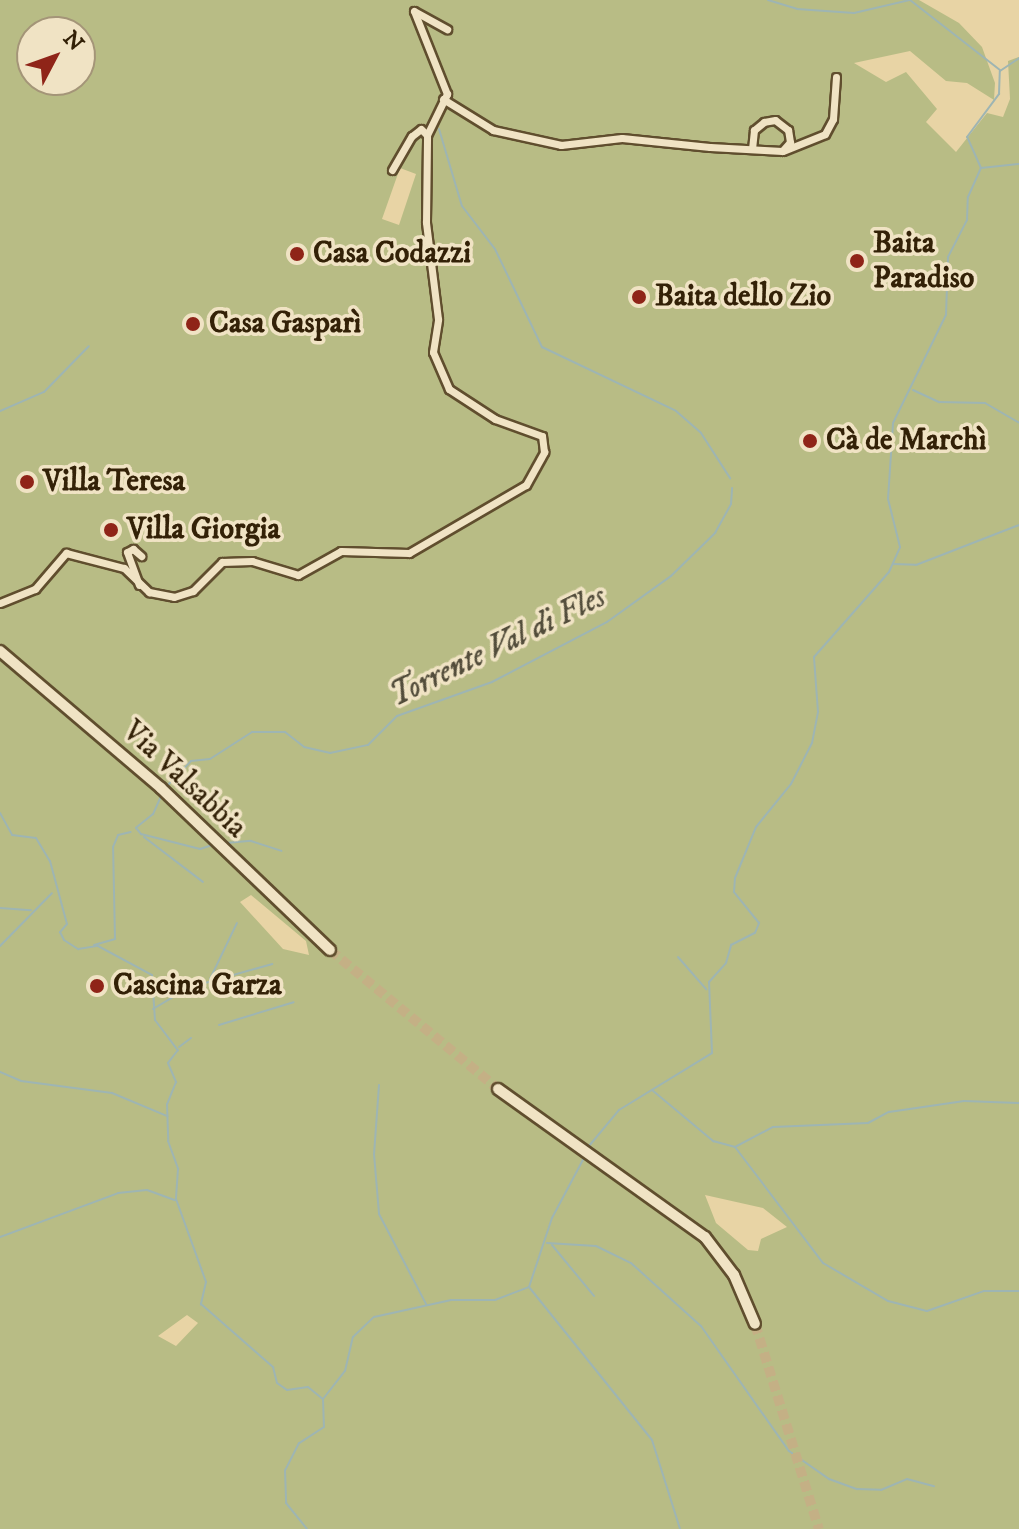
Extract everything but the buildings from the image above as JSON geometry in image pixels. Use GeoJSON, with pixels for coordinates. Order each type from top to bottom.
{"type":"FeatureCollection","features":[{"type":"Feature","properties":{"kind":"main road","name":"Via Valsabbia"},"geometry":{"type":"LineString","coordinates":[[0,651],[161,788],[330,950]]}},
{"type":"Feature","properties":{"kind":"main road"},"geometry":{"type":"LineString","coordinates":[[500,1090],[682,1218],[715,1247],[755,1324]]}},
{"type":"Feature","properties":{"kind":"street"},"geometry":{"type":"LineString","coordinates":[[0,603],[35,589],[66,553],[124,568],[139,585],[174,597],[193,591],[222,562],[252,561],[298,575],[341,551],[409,553],[517,493],[536,470],[542,436],[472,407],[437,372],[438,319],[426,222],[427,135],[443,99],[443,84],[414,11],[447,29]]}},
{"type":"Feature","properties":{"kind":"street"},"geometry":{"type":"LineString","coordinates":[[443,99],[493,130],[529,142],[622,138],[782,151],[825,134],[833,119],[836,77]]}},
{"type":"Feature","properties":{"kind":"street"},"geometry":{"type":"LineString","coordinates":[[752,149],[754,130],[775,120],[788,130],[790,142],[782,151]]}},
{"type":"Feature","properties":{"kind":"street"},"geometry":{"type":"LineString","coordinates":[[392,170],[412,136],[421,129],[427,135]]}},
{"type":"Feature","properties":{"kind":"street"},"geometry":{"type":"LineString","coordinates":[[139,585],[127,552],[133,549],[141,556]]}},
{"type":"Feature","properties":{"kind":"green space"},"geometry":{"type":"Polygon","coordinates":[[[0,0],[919,0],[959,23],[982,47],[995,83],[994,100],[967,83],[946,81],[910,51],[854,63],[886,82],[906,72],[937,109],[926,122],[956,152],[987,113],[1003,117],[1010,99],[1008,61],[1019,57],[1019,1529],[0,1529],[0,0]],[[400,168],[382,219],[399,225],[416,174],[400,168]],[[251,895],[240,902],[283,949],[309,955],[306,941],[251,895]],[[705,1195],[716,1223],[748,1250],[758,1251],[761,1239],[787,1227],[763,1208],[705,1195]],[[187,1315],[158,1336],[176,1346],[198,1323],[187,1315]]]}},
{"type":"Feature","properties":{"kind":"waterway"},"geometry":{"type":"LineString","coordinates":[[768,0],[797,9],[854,13],[910,0],[1000,70]]}},
{"type":"Feature","properties":{"kind":"waterway"},"geometry":{"type":"LineString","coordinates":[[589,1146],[619,1110],[712,1053],[709,982],[726,963],[731,945],[755,933],[759,923],[734,892],[735,878],[756,827],[791,784],[812,743],[818,712],[814,657],[889,572],[900,547],[888,499],[893,423],[946,315],[948,257],[967,220],[968,197],[981,168],[967,137],[999,94],[1000,71],[1019,58]]}},
{"type":"Feature","properties":{"kind":"waterway","name":"Torrente Val di Fles"},"geometry":{"type":"LineString","coordinates":[[439,129],[462,206],[495,249],[542,347],[676,411],[701,433],[730,478]]}},
{"type":"Feature","properties":{"kind":"waterway"},"geometry":{"type":"LineString","coordinates":[[981,168],[1019,164]]}},
{"type":"Feature","properties":{"kind":"waterway"},"geometry":{"type":"LineString","coordinates":[[0,411],[44,392],[89,346]]}},
{"type":"Feature","properties":{"kind":"waterway"},"geometry":{"type":"LineString","coordinates":[[913,390],[939,402],[985,403],[1019,423]]}},
{"type":"Feature","properties":{"kind":"waterway","name":"Torrente Val di Fles"},"geometry":{"type":"LineString","coordinates":[[165,788],[191,761],[210,759],[252,732],[285,732],[304,747],[330,753],[368,745],[397,716],[492,682],[607,622],[671,576],[715,533],[731,504],[732,488]]}},
{"type":"Feature","properties":{"kind":"waterway"},"geometry":{"type":"LineString","coordinates":[[893,564],[916,565],[1019,525]]}},
{"type":"Feature","properties":{"kind":"waterway"},"geometry":{"type":"LineString","coordinates":[[162,794],[153,814],[136,828],[141,834],[200,849],[212,845]]}},
{"type":"Feature","properties":{"kind":"waterway"},"geometry":{"type":"LineString","coordinates":[[0,813],[12,835],[36,838],[50,861],[67,924],[60,932],[64,940],[78,949],[98,946],[152,975],[155,1020],[178,1050],[168,1063],[176,1082],[167,1104],[168,1141],[178,1169],[176,1199],[206,1282],[201,1304],[273,1367],[277,1383],[287,1390],[308,1387],[323,1399],[324,1427],[299,1443],[285,1470],[286,1503],[307,1529]]}},
{"type":"Feature","properties":{"kind":"waterway","name":"Torrente Val di Fles"},"geometry":{"type":"LineString","coordinates":[[94,945],[115,939],[113,847],[118,835],[131,832]]}},
{"type":"Feature","properties":{"kind":"waterway"},"geometry":{"type":"LineString","coordinates":[[144,837],[203,882]]}},
{"type":"Feature","properties":{"kind":"waterway"},"geometry":{"type":"LineString","coordinates":[[226,843],[251,841],[281,851]]}},
{"type":"Feature","properties":{"kind":"waterway"},"geometry":{"type":"LineString","coordinates":[[0,946],[52,893]]}},
{"type":"Feature","properties":{"kind":"waterway"},"geometry":{"type":"LineString","coordinates":[[0,908],[31,910]]}},
{"type":"Feature","properties":{"kind":"waterway"},"geometry":{"type":"LineString","coordinates":[[210,979],[237,923]]}},
{"type":"Feature","properties":{"kind":"waterway"},"geometry":{"type":"LineString","coordinates":[[678,957],[706,989]]}},
{"type":"Feature","properties":{"kind":"waterway"},"geometry":{"type":"LineString","coordinates":[[205,983],[272,964]]}},
{"type":"Feature","properties":{"kind":"waterway"},"geometry":{"type":"LineString","coordinates":[[153,1009],[176,995]]}},
{"type":"Feature","properties":{"kind":"waterway"},"geometry":{"type":"LineString","coordinates":[[219,1025],[294,1002]]}},
{"type":"Feature","properties":{"kind":"waterway"},"geometry":{"type":"LineString","coordinates":[[179,1047],[191,1038]]}},
{"type":"Feature","properties":{"kind":"waterway"},"geometry":{"type":"LineString","coordinates":[[0,1072],[21,1081],[112,1093],[167,1116]]}},
{"type":"Feature","properties":{"kind":"waterway"},"geometry":{"type":"LineString","coordinates":[[379,1085],[374,1154],[379,1214],[426,1304]]}},
{"type":"Feature","properties":{"kind":"waterway"},"geometry":{"type":"LineString","coordinates":[[652,1090],[713,1141],[735,1147],[773,1127],[868,1123],[889,1112],[964,1101],[1019,1103]]}},
{"type":"Feature","properties":{"kind":"waterway"},"geometry":{"type":"LineString","coordinates":[[735,1147],[823,1263],[888,1301],[927,1311],[984,1291],[1019,1291]]}},
{"type":"Feature","properties":{"kind":"waterway"},"geometry":{"type":"LineString","coordinates":[[323,1399],[345,1371],[353,1337],[374,1317],[451,1300],[495,1300],[529,1287],[552,1218],[585,1156]]}},
{"type":"Feature","properties":{"kind":"waterway"},"geometry":{"type":"LineString","coordinates":[[0,1237],[118,1193],[147,1190],[175,1200]]}},
{"type":"Feature","properties":{"kind":"waterway"},"geometry":{"type":"LineString","coordinates":[[547,1243],[596,1246],[631,1263],[701,1326],[789,1451],[829,1479],[857,1489],[881,1490],[907,1479],[934,1486]]}},
{"type":"Feature","properties":{"kind":"waterway"},"geometry":{"type":"LineString","coordinates":[[552,1245],[594,1296]]}},
{"type":"Feature","properties":{"kind":"waterway"},"geometry":{"type":"LineString","coordinates":[[529,1287],[652,1440],[680,1529]]}},
{"type":"Feature","properties":{"kind":"tunnel"},"geometry":{"type":"LineString","coordinates":[[330,950],[498,1089]]}},
{"type":"Feature","properties":{"kind":"tunnel"},"geometry":{"type":"LineString","coordinates":[[755,1324],[819,1529]]}},
{"type":"Feature","properties":{"kind":"place","name":"Casa Codazzi"},"geometry":{"type":"Point","coordinates":[297,254]}},
{"type":"Feature","properties":{"kind":"place","name":"Baita Paradiso"},"geometry":{"type":"Point","coordinates":[857,261]}},
{"type":"Feature","properties":{"kind":"place","name":"Baita dello Zio"},"geometry":{"type":"Point","coordinates":[639,297]}},
{"type":"Feature","properties":{"kind":"place","name":"Casa Gasparì"},"geometry":{"type":"Point","coordinates":[193,324]}},
{"type":"Feature","properties":{"kind":"place","name":"Cà de Marchì"},"geometry":{"type":"Point","coordinates":[810,441]}},
{"type":"Feature","properties":{"kind":"place","name":"Villa Teresa"},"geometry":{"type":"Point","coordinates":[27,482]}},
{"type":"Feature","properties":{"kind":"place","name":"Villa Giorgia"},"geometry":{"type":"Point","coordinates":[111,530]}},
{"type":"Feature","properties":{"kind":"place","name":"Cascina Garza"},"geometry":{"type":"Point","coordinates":[97,986]}}]}
